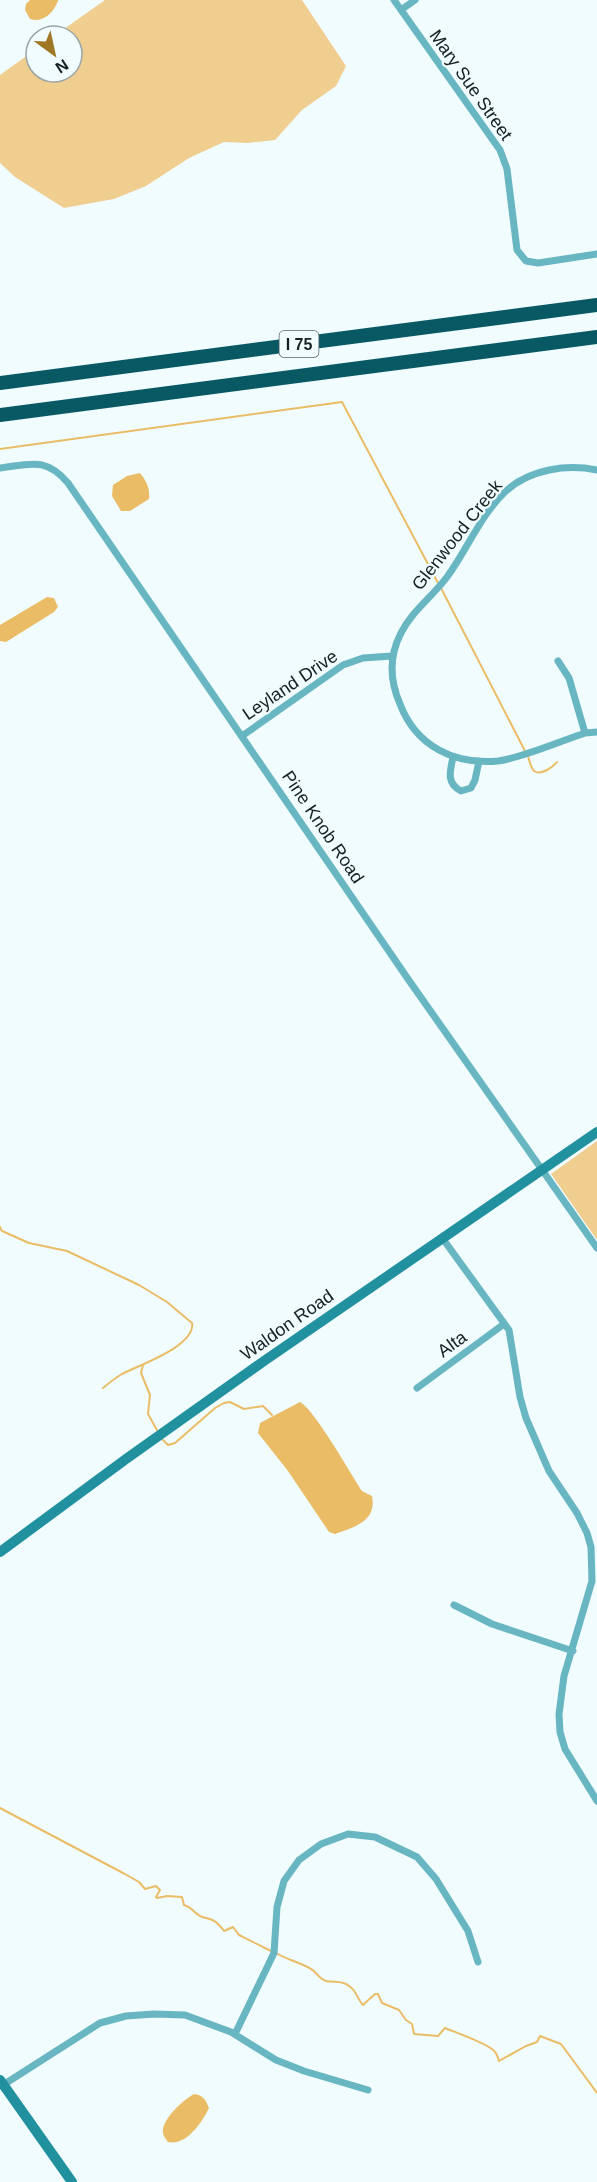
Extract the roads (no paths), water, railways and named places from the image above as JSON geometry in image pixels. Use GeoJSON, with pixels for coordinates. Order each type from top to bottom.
{"type":"FeatureCollection","features":[{"type":"Feature","properties":{"kind":"highway","name":"I 75"},"geometry":{"type":"LineString","coordinates":[[0,383],[597,305]]}},
{"type":"Feature","properties":{"kind":"highway","name":"I 75"},"geometry":{"type":"LineString","coordinates":[[0,415],[597,337]]}},
{"type":"Feature","properties":{"kind":"street","name":"Mary Sue Street"},"geometry":{"type":"LineString","coordinates":[[394,0],[500,150],[507,169],[518,249],[526,261],[537,263],[597,254]]}},
{"type":"Feature","properties":{"kind":"street"},"geometry":{"type":"LineString","coordinates":[[401,10],[415,0]]}},
{"type":"Feature","properties":{"kind":"street","name":"Pine Knob Road"},"geometry":{"type":"LineString","coordinates":[[0,468],[28,464],[43,465],[59,472],[408,980],[597,1248]]}},
{"type":"Feature","properties":{"kind":"street","name":"Glenwood Creek"},"geometry":{"type":"LineString","coordinates":[[597,470],[583,467],[552,469],[529,477],[507,490],[489,512],[446,579],[421,604],[401,633],[392,656],[395,693],[403,713],[414,730],[430,745],[447,756],[479,761],[500,761],[597,732]]}},
{"type":"Feature","properties":{"kind":"street","name":"Leyland Drive"},"geometry":{"type":"LineString","coordinates":[[242,736],[343,665],[363,658],[392,656]]}},
{"type":"Feature","properties":{"kind":"street"},"geometry":{"type":"LineString","coordinates":[[558,662],[569,678],[585,734]]}},
{"type":"Feature","properties":{"kind":"street"},"geometry":{"type":"LineString","coordinates":[[453,757],[450,781],[454,787],[462,791],[471,788],[479,761]]}},
{"type":"Feature","properties":{"kind":"street","name":"Waldon Road"},"geometry":{"type":"LineString","coordinates":[[0,1552],[264,1361],[597,1132]]}},
{"type":"Feature","properties":{"kind":"street"},"geometry":{"type":"LineString","coordinates":[[443,1239],[509,1330],[520,1397],[526,1418],[549,1471],[577,1513],[587,1533],[593,1558],[592,1581],[564,1676],[560,1696],[560,1732],[571,1762],[597,1802]]}},
{"type":"Feature","properties":{"kind":"street","name":"Alta"},"geometry":{"type":"LineString","coordinates":[[417,1388],[504,1323]]}},
{"type":"Feature","properties":{"kind":"street"},"geometry":{"type":"LineString","coordinates":[[589,1595],[597,1597]]}},
{"type":"Feature","properties":{"kind":"street"},"geometry":{"type":"LineString","coordinates":[[454,1605],[492,1624],[573,1651]]}},
{"type":"Feature","properties":{"kind":"street"},"geometry":{"type":"LineString","coordinates":[[235,2034],[274,1953],[278,1907],[284,1881],[299,1860],[321,1844],[348,1834],[375,1837],[417,1857],[436,1880],[468,1931],[478,1962]]}},
{"type":"Feature","properties":{"kind":"street"},"geometry":{"type":"LineString","coordinates":[[72,2182],[2,2082],[100,2023],[126,2016],[185,2015],[235,2034],[276,2060],[368,2090]]}},
{"type":"Feature","properties":{"kind":"waterway"},"geometry":{"type":"LineString","coordinates":[[0,449],[342,402],[438,583]]}},
{"type":"Feature","properties":{"kind":"waterway"},"geometry":{"type":"LineString","coordinates":[[441,588],[525,751]]}},
{"type":"Feature","properties":{"kind":"waterway"},"geometry":{"type":"LineString","coordinates":[[528,756],[532,768],[537,772],[547,770],[557,762]]}},
{"type":"Feature","properties":{"kind":"waterway"},"geometry":{"type":"LineString","coordinates":[[0,1227],[2,1231],[29,1243],[67,1251],[139,1285],[167,1302],[192,1323],[191,1331],[176,1347],[122,1374],[103,1388]]}},
{"type":"Feature","properties":{"kind":"waterway"},"geometry":{"type":"LineString","coordinates":[[143,1365],[141,1373],[150,1395],[148,1414],[158,1432]]}},
{"type":"Feature","properties":{"kind":"waterway"},"geometry":{"type":"LineString","coordinates":[[162,1439],[168,1445],[175,1443],[215,1408],[224,1403],[230,1402],[244,1409],[263,1406],[272,1415]]}},
{"type":"Feature","properties":{"kind":"waterway"},"geometry":{"type":"LineString","coordinates":[[0,1808],[123,1873],[139,1882],[145,1889],[156,1886],[160,1890],[157,1898],[182,1897],[184,1905],[190,1907],[199,1916],[212,1920],[224,1931],[233,1927],[239,1935],[271,1951]]}},
{"type":"Feature","properties":{"kind":"waterway"},"geometry":{"type":"LineString","coordinates":[[276,1953],[313,1970],[324,1980],[346,1984],[354,1990],[363,2005],[378,1994],[382,2003],[399,2010],[412,2024],[414,2034],[438,2036],[445,2028],[486,2045],[496,2053],[499,2061],[537,2042],[540,2036],[561,2044],[597,2093]]}}]}
